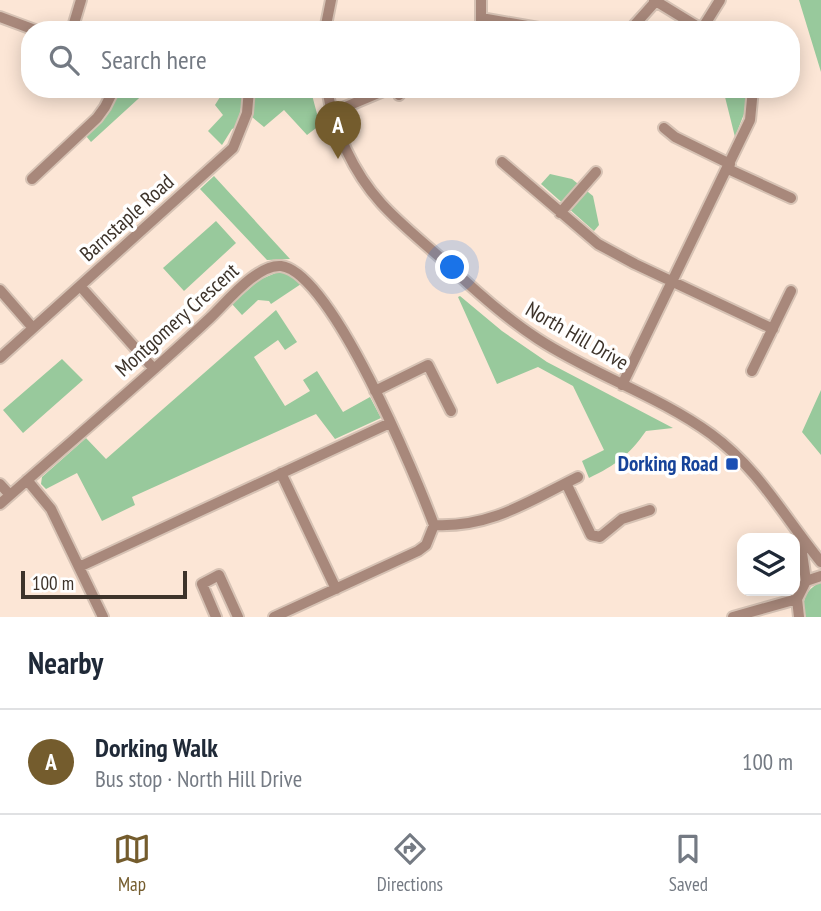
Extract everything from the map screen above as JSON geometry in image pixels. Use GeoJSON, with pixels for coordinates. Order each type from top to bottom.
{"type":"FeatureCollection","features":[{"type":"Feature","properties":{"kind":"street"},"geometry":{"type":"LineString","coordinates":[[75,21],[81,0]]}},
{"type":"Feature","properties":{"kind":"street"},"geometry":{"type":"LineString","coordinates":[[327,21],[331,0]]}},
{"type":"Feature","properties":{"kind":"street"},"geometry":{"type":"LineString","coordinates":[[481,0],[481,21]]}},
{"type":"Feature","properties":{"kind":"street"},"geometry":{"type":"LineString","coordinates":[[707,21],[720,0]]}},
{"type":"Feature","properties":{"kind":"street"},"geometry":{"type":"LineString","coordinates":[[638,21],[655,1],[689,21]]}},
{"type":"Feature","properties":{"kind":"street"},"geometry":{"type":"LineString","coordinates":[[0,17],[21,25]]}},
{"type":"Feature","properties":{"kind":"street"},"geometry":{"type":"LineString","coordinates":[[32,179],[97,118],[110,98]]}},
{"type":"Feature","properties":{"kind":"street","name":"Barnstaple Road"},"geometry":{"type":"LineString","coordinates":[[0,358],[233,148],[247,113],[248,98]]}},
{"type":"Feature","properties":{"kind":"street","name":"North Hill Drive"},"geometry":{"type":"LineString","coordinates":[[328,98],[342,142],[381,203],[504,315],[539,340],[692,421],[729,448],[758,476],[797,533]]}},
{"type":"Feature","properties":{"kind":"street"},"geometry":{"type":"LineString","coordinates":[[331,113],[367,98]]}},
{"type":"Feature","properties":{"kind":"street"},"geometry":{"type":"LineString","coordinates":[[622,384],[750,120],[752,98]]}},
{"type":"Feature","properties":{"kind":"street"},"geometry":{"type":"LineString","coordinates":[[664,128],[675,137],[791,198]]}},
{"type":"Feature","properties":{"kind":"street"},"geometry":{"type":"LineString","coordinates":[[502,162],[598,244],[774,330]]}},
{"type":"Feature","properties":{"kind":"street"},"geometry":{"type":"LineString","coordinates":[[560,213],[596,172]]}},
{"type":"Feature","properties":{"kind":"street","name":"Montgomery Crescent"},"geometry":{"type":"LineString","coordinates":[[0,504],[154,369],[260,271],[282,267],[302,277],[337,321],[365,369],[434,525]]}},
{"type":"Feature","properties":{"kind":"street"},"geometry":{"type":"LineString","coordinates":[[79,286],[154,369]]}},
{"type":"Feature","properties":{"kind":"street"},"geometry":{"type":"LineString","coordinates":[[0,290],[33,328]]}},
{"type":"Feature","properties":{"kind":"street"},"geometry":{"type":"LineString","coordinates":[[752,371],[792,291]]}},
{"type":"Feature","properties":{"kind":"street"},"geometry":{"type":"LineString","coordinates":[[375,391],[428,365],[451,411]]}},
{"type":"Feature","properties":{"kind":"street"},"geometry":{"type":"LineString","coordinates":[[79,567],[390,423]]}},
{"type":"Feature","properties":{"kind":"street"},"geometry":{"type":"LineString","coordinates":[[281,473],[336,589]]}},
{"type":"Feature","properties":{"kind":"street"},"geometry":{"type":"LineString","coordinates":[[274,617],[418,551],[426,545],[434,525],[467,525],[490,519],[578,477]]}},
{"type":"Feature","properties":{"kind":"street"},"geometry":{"type":"LineString","coordinates":[[27,480],[51,509],[103,617]]}},
{"type":"Feature","properties":{"kind":"street"},"geometry":{"type":"LineString","coordinates":[[566,483],[591,536],[600,537],[622,519],[650,510]]}},
{"type":"Feature","properties":{"kind":"street"},"geometry":{"type":"LineString","coordinates":[[0,484],[10,495]]}},
{"type":"Feature","properties":{"kind":"street","name":"North Hill Drive"},"geometry":{"type":"LineString","coordinates":[[800,537],[821,562]]}},
{"type":"Feature","properties":{"kind":"street","name":"North Hill Drive"},"geometry":{"type":"LineString","coordinates":[[800,542],[806,581]]}},
{"type":"Feature","properties":{"kind":"street"},"geometry":{"type":"LineString","coordinates":[[216,617],[202,584],[219,575],[238,617]]}},
{"type":"Feature","properties":{"kind":"street"},"geometry":{"type":"LineString","coordinates":[[799,617],[797,599],[806,581],[821,576]]}},
{"type":"Feature","properties":{"kind":"street"},"geometry":{"type":"LineString","coordinates":[[736,616],[797,599]]}},
{"type":"Feature","properties":{"kind":"street"},"geometry":{"type":"LineString","coordinates":[[736,616],[754,617]]}},
{"type":"Feature","properties":{"kind":"green space"},"geometry":{"type":"Polygon","coordinates":[[[799,0],[821,0],[821,72],[799,0]]]}},
{"type":"Feature","properties":{"kind":"green space"},"geometry":{"type":"Polygon","coordinates":[[[116,98],[139,98],[91,142],[86,136],[109,111],[116,98]]]}},
{"type":"Feature","properties":{"kind":"green space"},"geometry":{"type":"Polygon","coordinates":[[[219,98],[243,98],[237,127],[232,129],[222,145],[208,131],[223,115],[215,105],[219,98]]]}},
{"type":"Feature","properties":{"kind":"green space"},"geometry":{"type":"Polygon","coordinates":[[[313,98],[320,125],[307,135],[284,110],[264,127],[252,117],[254,99],[313,98]]]}},
{"type":"Feature","properties":{"kind":"green space"},"geometry":{"type":"Polygon","coordinates":[[[725,98],[746,98],[744,114],[735,137],[725,98]]]}},
{"type":"Feature","properties":{"kind":"green space"},"geometry":{"type":"Polygon","coordinates":[[[550,174],[572,179],[593,196],[599,225],[594,231],[541,184],[550,174]]]}},
{"type":"Feature","properties":{"kind":"green space"},"geometry":{"type":"Polygon","coordinates":[[[214,176],[290,259],[267,260],[200,189],[214,176]]]}},
{"type":"Feature","properties":{"kind":"green space"},"geometry":{"type":"Polygon","coordinates":[[[216,221],[236,243],[184,291],[163,268],[216,221]]]}},
{"type":"Feature","properties":{"kind":"green space"},"geometry":{"type":"Polygon","coordinates":[[[278,272],[291,275],[301,284],[271,304],[269,301],[258,300],[242,315],[232,304],[259,280],[278,272]]]}},
{"type":"Feature","properties":{"kind":"green space"},"geometry":{"type":"Polygon","coordinates":[[[458,297],[502,331],[547,362],[673,428],[646,431],[621,459],[589,478],[582,461],[604,450],[573,386],[538,367],[497,384],[458,297]]]}},
{"type":"Feature","properties":{"kind":"green space"},"geometry":{"type":"Polygon","coordinates":[[[276,310],[297,342],[285,350],[278,340],[254,357],[285,406],[310,391],[303,380],[317,371],[343,412],[370,397],[381,418],[335,439],[316,414],[132,497],[135,505],[102,521],[77,473],[46,489],[41,484],[42,477],[86,438],[106,459],[276,310]]]}},
{"type":"Feature","properties":{"kind":"green space"},"geometry":{"type":"Polygon","coordinates":[[[62,359],[83,380],[23,433],[3,410],[62,359]]]}},
{"type":"Feature","properties":{"kind":"green space"},"geometry":{"type":"Polygon","coordinates":[[[821,390],[821,455],[802,432],[821,390]]]}},
{"type":"Feature","properties":{"kind":"green space"},"geometry":{"type":"Polygon","coordinates":[[[821,582],[821,617],[806,617],[806,596],[811,588],[821,582]]]}},
{"type":"Feature","properties":{"kind":"place","name":"Dorking Walk"},"geometry":{"type":"Point","coordinates":[338,159]}},
{"type":"Feature","properties":{"kind":"place","name":"Dorking Road"},"geometry":{"type":"Point","coordinates":[732,464]}}]}
